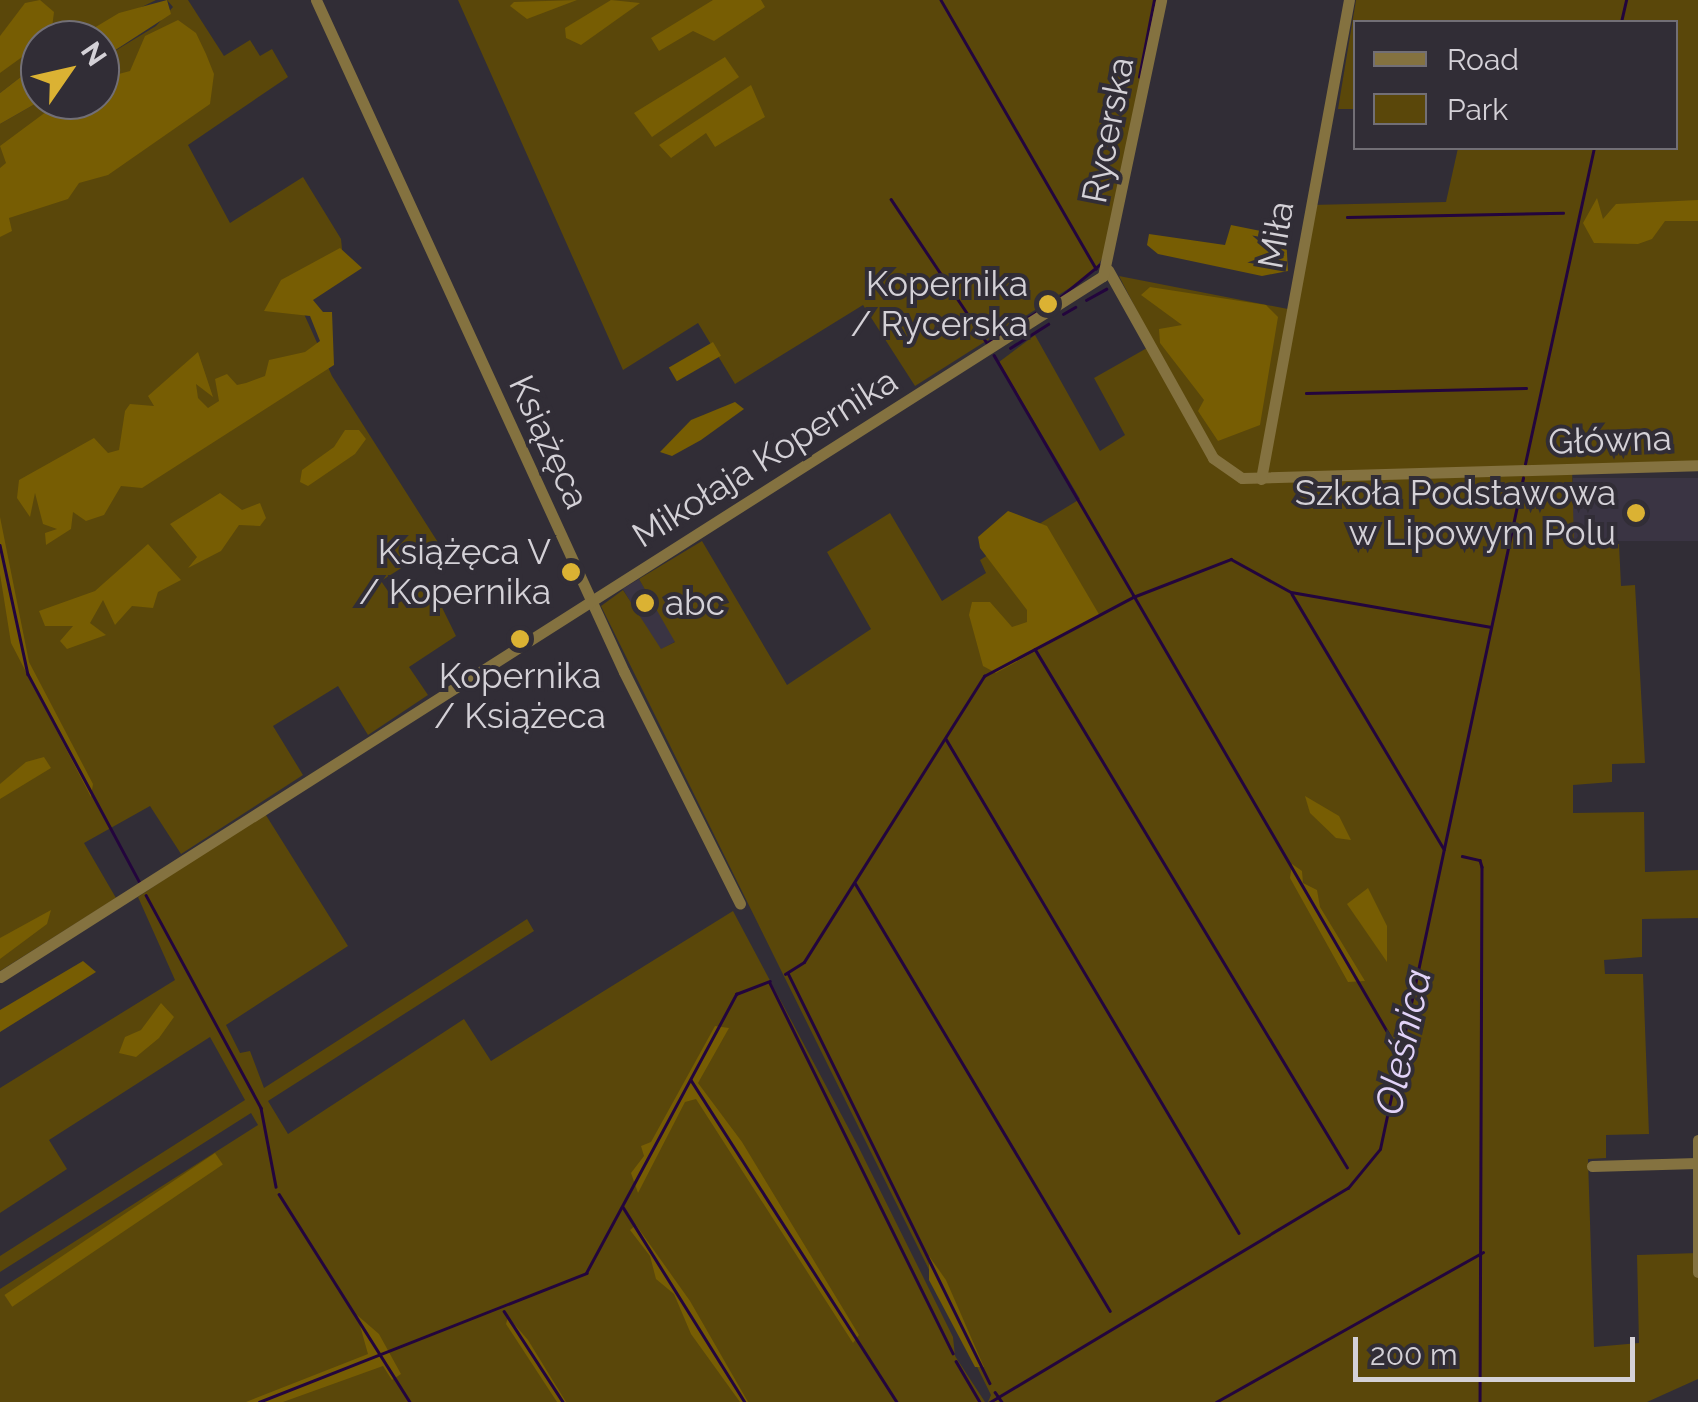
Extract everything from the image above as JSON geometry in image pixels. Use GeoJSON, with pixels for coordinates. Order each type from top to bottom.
{"type":"FeatureCollection","features":[{"type":"Feature","properties":{"kind":"street","name":"Książęca"},"geometry":{"type":"LineString","coordinates":[[316,0],[592,600],[740,904]]}},
{"type":"Feature","properties":{"kind":"street","name":"Rycerska"},"geometry":{"type":"LineString","coordinates":[[1108,270],[1160,0]]}},
{"type":"Feature","properties":{"kind":"street","name":"Miła"},"geometry":{"type":"LineString","coordinates":[[1261,479],[1350,0]]}},
{"type":"Feature","properties":{"kind":"street","name":"Mikołaja Kopernika"},"geometry":{"type":"LineString","coordinates":[[0,977],[1108,270]]}},
{"type":"Feature","properties":{"kind":"street"},"geometry":{"type":"LineString","coordinates":[[1108,270],[1213,458],[1228,472],[1261,479]]}},
{"type":"Feature","properties":{"kind":"street","name":"Główna"},"geometry":{"type":"LineString","coordinates":[[1261,479],[1698,465]]}},
{"type":"Feature","properties":{"kind":"street"},"geometry":{"type":"LineString","coordinates":[[1698,1140],[1698,1272]]}},
{"type":"Feature","properties":{"kind":"street"},"geometry":{"type":"LineString","coordinates":[[1592,1166],[1696,1163]]}},
{"type":"Feature","properties":{"kind":"shaded area"},"geometry":{"type":"Polygon","coordinates":[[[40,0],[54,12],[53,20],[20,20],[20,58],[0,73],[0,36],[25,3],[40,0]]]}},
{"type":"Feature","properties":{"kind":"shaded area"},"geometry":{"type":"Polygon","coordinates":[[[167,0],[171,14],[120,47],[120,20],[107,20],[167,0]]]}},
{"type":"Feature","properties":{"kind":"shaded area"},"geometry":{"type":"Polygon","coordinates":[[[577,0],[527,19],[510,6],[514,2],[577,0]]]}},
{"type":"Feature","properties":{"kind":"shaded area"},"geometry":{"type":"Polygon","coordinates":[[[611,0],[640,3],[581,45],[566,38],[565,28],[611,0]]]}},
{"type":"Feature","properties":{"kind":"shaded area"},"geometry":{"type":"Polygon","coordinates":[[[713,0],[761,0],[765,7],[714,41],[693,31],[659,51],[651,38],[713,0]]]}},
{"type":"Feature","properties":{"kind":"shaded area"},"geometry":{"type":"Polygon","coordinates":[[[178,20],[196,33],[214,74],[210,104],[108,175],[79,183],[68,199],[9,218],[12,231],[0,237],[0,168],[6,163],[0,146],[35,120],[120,120],[120,74],[130,71],[145,36],[178,20]]]}},
{"type":"Feature","properties":{"kind":"shaded area"},"geometry":{"type":"Polygon","coordinates":[[[725,57],[739,77],[652,137],[634,113],[725,57]]]}},
{"type":"Feature","properties":{"kind":"shaded area"},"geometry":{"type":"Polygon","coordinates":[[[20,78],[20,113],[0,124],[0,93],[20,78]]]}},
{"type":"Feature","properties":{"kind":"shaded area"},"geometry":{"type":"Polygon","coordinates":[[[751,85],[765,117],[715,147],[706,133],[671,158],[659,145],[751,85]]]}},
{"type":"Feature","properties":{"kind":"shaded area"},"geometry":{"type":"Polygon","coordinates":[[[1597,198],[1603,219],[1616,204],[1698,200],[1698,221],[1665,221],[1652,239],[1638,244],[1594,243],[1583,223],[1597,198]]]}},
{"type":"Feature","properties":{"kind":"shaded area"},"geometry":{"type":"Polygon","coordinates":[[[1231,225],[1286,236],[1288,271],[1262,276],[1158,254],[1147,245],[1149,234],[1225,245],[1231,225]]]}},
{"type":"Feature","properties":{"kind":"shaded area"},"geometry":{"type":"Polygon","coordinates":[[[340,248],[362,268],[313,300],[323,312],[332,312],[334,365],[142,488],[121,486],[104,515],[86,521],[73,512],[71,529],[46,545],[45,533],[57,529],[43,524],[35,493],[30,517],[17,498],[19,480],[94,438],[108,453],[119,450],[125,411],[130,404],[154,406],[148,396],[198,352],[213,397],[196,384],[198,398],[208,408],[219,401],[215,379],[227,374],[237,385],[246,383],[265,376],[269,360],[305,352],[320,341],[310,316],[264,311],[281,280],[340,248]]]}},
{"type":"Feature","properties":{"kind":"shaded area"},"geometry":{"type":"Polygon","coordinates":[[[1150,287],[1266,305],[1278,317],[1260,425],[1218,441],[1198,411],[1204,400],[1160,343],[1159,329],[1182,325],[1141,295],[1150,287]]]}},
{"type":"Feature","properties":{"kind":"shaded area"},"geometry":{"type":"Polygon","coordinates":[[[713,342],[721,356],[677,381],[669,368],[713,342]]]}},
{"type":"Feature","properties":{"kind":"shaded area"},"geometry":{"type":"Polygon","coordinates":[[[735,402],[744,409],[701,440],[672,456],[660,452],[691,420],[735,402]]]}},
{"type":"Feature","properties":{"kind":"shaded area"},"geometry":{"type":"Polygon","coordinates":[[[345,430],[359,430],[366,439],[355,454],[308,486],[300,482],[302,470],[334,447],[345,430]]]}},
{"type":"Feature","properties":{"kind":"shaded area","name":"Szkoła Podstawowa w Lipowym Polu"},"geometry":{"type":"Polygon","coordinates":[[[1573,478],[1698,478],[1698,541],[1573,541],[1573,478]]]}},
{"type":"Feature","properties":{"kind":"shaded area"},"geometry":{"type":"Polygon","coordinates":[[[220,493],[242,510],[260,503],[266,518],[260,526],[239,525],[221,551],[188,568],[197,557],[170,524],[220,493]]]}},
{"type":"Feature","properties":{"kind":"shaded area"},"geometry":{"type":"Polygon","coordinates":[[[1008,511],[1047,526],[1100,616],[996,673],[983,666],[969,615],[972,602],[990,602],[1012,627],[1027,622],[1027,610],[980,548],[978,537],[1008,511]]]}},
{"type":"Feature","properties":{"kind":"shaded area"},"geometry":{"type":"Polygon","coordinates":[[[0,517],[29,662],[93,784],[91,797],[11,643],[0,574],[0,517]]]}},
{"type":"Feature","properties":{"kind":"shaded area"},"geometry":{"type":"Polygon","coordinates":[[[148,544],[181,580],[158,592],[153,608],[132,606],[115,625],[103,600],[90,623],[106,635],[67,649],[60,641],[73,626],[45,626],[39,611],[95,591],[148,544]]]}},
{"type":"Feature","properties":{"kind":"shaded area"},"geometry":{"type":"Polygon","coordinates":[[[639,579],[676,641],[660,651],[623,589],[639,579]]]}},
{"type":"Feature","properties":{"kind":"shaded area"},"geometry":{"type":"Polygon","coordinates":[[[44,757],[51,768],[0,799],[0,784],[26,762],[44,757]]]}},
{"type":"Feature","properties":{"kind":"shaded area"},"geometry":{"type":"Polygon","coordinates":[[[1305,796],[1339,816],[1351,840],[1336,838],[1310,813],[1305,796]]]}},
{"type":"Feature","properties":{"kind":"shaded area"},"geometry":{"type":"Polygon","coordinates":[[[1292,864],[1302,871],[1303,883],[1317,890],[1320,907],[1365,981],[1348,982],[1290,878],[1292,864]]]}},
{"type":"Feature","properties":{"kind":"shaded area"},"geometry":{"type":"Polygon","coordinates":[[[1368,888],[1387,926],[1387,962],[1347,904],[1368,888]]]}},
{"type":"Feature","properties":{"kind":"shaded area"},"geometry":{"type":"Polygon","coordinates":[[[51,910],[47,924],[0,959],[0,938],[51,910]]]}},
{"type":"Feature","properties":{"kind":"shaded area"},"geometry":{"type":"Polygon","coordinates":[[[83,961],[96,972],[0,1032],[0,1010],[83,961]]]}},
{"type":"Feature","properties":{"kind":"shaded area"},"geometry":{"type":"Polygon","coordinates":[[[161,1003],[174,1017],[159,1038],[136,1057],[119,1053],[125,1037],[141,1030],[161,1003]]]}},
{"type":"Feature","properties":{"kind":"shaded area"},"geometry":{"type":"Polygon","coordinates":[[[715,1026],[729,1028],[698,1083],[742,1142],[859,1335],[853,1343],[696,1099],[685,1102],[638,1193],[631,1173],[644,1156],[641,1146],[651,1142],[715,1026]]]}},
{"type":"Feature","properties":{"kind":"shaded area"},"geometry":{"type":"Polygon","coordinates":[[[215,1153],[223,1165],[12,1307],[4,1295],[215,1153]]]}},
{"type":"Feature","properties":{"kind":"shaded area"},"geometry":{"type":"Polygon","coordinates":[[[636,1225],[690,1301],[748,1402],[740,1402],[691,1334],[674,1294],[656,1279],[650,1256],[630,1230],[636,1225]]]}},
{"type":"Feature","properties":{"kind":"shaded area"},"geometry":{"type":"Polygon","coordinates":[[[929,1256],[946,1280],[984,1367],[975,1367],[929,1280],[929,1256]]]}},
{"type":"Feature","properties":{"kind":"shaded area"},"geometry":{"type":"Polygon","coordinates":[[[357,1315],[379,1334],[401,1374],[392,1380],[383,1366],[283,1402],[246,1402],[368,1354],[357,1315]]]}},
{"type":"Feature","properties":{"kind":"shaded area"},"geometry":{"type":"Polygon","coordinates":[[[508,1317],[528,1340],[566,1402],[557,1402],[506,1324],[508,1317]]]}},
{"type":"Feature","properties":{"kind":"green space"},"geometry":{"type":"Polygon","coordinates":[[[0,0],[156,0],[115,20],[20,20],[20,78],[0,93],[0,0]]]}},
{"type":"Feature","properties":{"kind":"green space"},"geometry":{"type":"Polygon","coordinates":[[[167,0],[188,0],[224,56],[250,40],[260,56],[272,49],[288,77],[188,145],[230,223],[303,177],[341,239],[345,277],[300,305],[332,376],[439,544],[381,581],[397,604],[430,583],[456,636],[409,667],[428,695],[368,735],[338,686],[273,726],[303,775],[181,854],[150,806],[84,843],[116,898],[0,971],[0,124],[20,113],[20,120],[120,120],[120,48],[156,26],[173,7],[167,0]]]}},
{"type":"Feature","properties":{"kind":"green space"},"geometry":{"type":"Polygon","coordinates":[[[458,0],[1157,0],[1109,246],[1100,262],[1090,275],[915,386],[863,305],[735,384],[698,323],[623,370],[458,0]]]}},
{"type":"Feature","properties":{"kind":"green space"},"geometry":{"type":"Polygon","coordinates":[[[1356,0],[1698,0],[1698,461],[1572,466],[1574,544],[1619,544],[1621,586],[1635,585],[1645,763],[1612,764],[1612,782],[1573,785],[1573,813],[1644,812],[1645,872],[1698,870],[1698,918],[1642,919],[1642,957],[1604,960],[1605,974],[1643,974],[1649,1134],[1606,1135],[1606,1158],[1588,1159],[1594,1347],[1639,1343],[1637,1255],[1698,1253],[1698,1379],[1647,1402],[988,1402],[991,1395],[601,606],[623,590],[661,649],[675,642],[639,579],[702,541],[787,685],[871,629],[827,552],[890,513],[942,601],[986,573],[980,560],[1080,499],[999,362],[1035,335],[1100,451],[1125,435],[1094,378],[1154,344],[1119,276],[1288,309],[1309,205],[1446,202],[1458,150],[1678,150],[1678,20],[1353,20],[1353,109],[1338,109],[1356,0]]]}},
{"type":"Feature","properties":{"kind":"green space"},"geometry":{"type":"Polygon","coordinates":[[[264,812],[348,946],[226,1025],[240,1053],[250,1051],[264,1088],[527,919],[534,931],[268,1101],[288,1134],[464,1019],[491,1061],[733,911],[858,1146],[953,1337],[955,1356],[985,1402],[0,1402],[0,1289],[258,1125],[251,1113],[0,1272],[0,1256],[245,1100],[210,1037],[49,1140],[67,1169],[0,1213],[0,1088],[175,980],[138,897],[264,812]]]}},
{"type":"Feature","properties":{"kind":"waterway"},"geometry":{"type":"LineString","coordinates":[[941,0],[1096,269]]}},
{"type":"Feature","properties":{"kind":"waterway"},"geometry":{"type":"LineString","coordinates":[[1139,77],[1154,0]]}},
{"type":"Feature","properties":{"kind":"waterway","name":"Oleśnica"},"geometry":{"type":"LineString","coordinates":[[1621,20],[1626,0]]}},
{"type":"Feature","properties":{"kind":"waterway","name":"Oleśnica"},"geometry":{"type":"LineString","coordinates":[[1525,464],[1594,150]]}},
{"type":"Feature","properties":{"kind":"waterway"},"geometry":{"type":"LineString","coordinates":[[891,199],[987,343],[1040,310]]}},
{"type":"Feature","properties":{"kind":"waterway"},"geometry":{"type":"LineString","coordinates":[[1347,217],[1563,213]]}},
{"type":"Feature","properties":{"kind":"waterway"},"geometry":{"type":"LineString","coordinates":[[1059,298],[1099,265]]}},
{"type":"Feature","properties":{"kind":"waterway"},"geometry":{"type":"LineString","coordinates":[[1086,300],[1106,289]]}},
{"type":"Feature","properties":{"kind":"waterway"},"geometry":{"type":"LineString","coordinates":[[1063,314],[1075,307]]}},
{"type":"Feature","properties":{"kind":"waterway"},"geometry":{"type":"LineString","coordinates":[[1010,348],[1048,324]]}},
{"type":"Feature","properties":{"kind":"waterway"},"geometry":{"type":"LineString","coordinates":[[994,355],[1394,1043]]}},
{"type":"Feature","properties":{"kind":"waterway"},"geometry":{"type":"LineString","coordinates":[[1306,393],[1526,388]]}},
{"type":"Feature","properties":{"kind":"waterway","name":"Oleśnica"},"geometry":{"type":"LineString","coordinates":[[990,1402],[1348,1188],[1380,1149],[1523,478]]}},
{"type":"Feature","properties":{"kind":"waterway"},"geometry":{"type":"LineString","coordinates":[[0,545],[28,674],[139,881]]}},
{"type":"Feature","properties":{"kind":"waterway"},"geometry":{"type":"LineString","coordinates":[[785,974],[804,962],[984,676],[1133,597],[1231,559],[1291,592],[1491,627]]}},
{"type":"Feature","properties":{"kind":"waterway"},"geometry":{"type":"LineString","coordinates":[[1292,594],[1444,849]]}},
{"type":"Feature","properties":{"kind":"waterway"},"geometry":{"type":"LineString","coordinates":[[1035,649],[1347,1167]]}},
{"type":"Feature","properties":{"kind":"waterway"},"geometry":{"type":"LineString","coordinates":[[946,739],[1239,1233]]}},
{"type":"Feature","properties":{"kind":"waterway"},"geometry":{"type":"LineString","coordinates":[[1462,856],[1480,860],[1482,867],[1480,1402]]}},
{"type":"Feature","properties":{"kind":"waterway"},"geometry":{"type":"LineString","coordinates":[[855,883],[1110,1311]]}},
{"type":"Feature","properties":{"kind":"waterway"},"geometry":{"type":"LineString","coordinates":[[146,895],[261,1108],[276,1187]]}},
{"type":"Feature","properties":{"kind":"waterway"},"geometry":{"type":"LineString","coordinates":[[788,973],[990,1383]]}},
{"type":"Feature","properties":{"kind":"waterway"},"geometry":{"type":"LineString","coordinates":[[259,1402],[586,1273],[736,994],[770,981]]}},
{"type":"Feature","properties":{"kind":"waterway"},"geometry":{"type":"LineString","coordinates":[[770,983],[953,1353]]}},
{"type":"Feature","properties":{"kind":"waterway"},"geometry":{"type":"LineString","coordinates":[[691,1080],[897,1402]]}},
{"type":"Feature","properties":{"kind":"waterway"},"geometry":{"type":"LineString","coordinates":[[279,1194],[410,1402]]}},
{"type":"Feature","properties":{"kind":"waterway"},"geometry":{"type":"LineString","coordinates":[[623,1207],[745,1402]]}},
{"type":"Feature","properties":{"kind":"waterway"},"geometry":{"type":"LineString","coordinates":[[1216,1402],[1483,1252]]}},
{"type":"Feature","properties":{"kind":"waterway"},"geometry":{"type":"LineString","coordinates":[[504,1311],[563,1402]]}},
{"type":"Feature","properties":{"kind":"waterway"},"geometry":{"type":"LineString","coordinates":[[956,1361],[980,1402]]}},
{"type":"Feature","properties":{"kind":"waterway","name":"Oleśnica"},"geometry":{"type":"LineString","coordinates":[[995,1392],[1002,1402]]}},
{"type":"Feature","properties":{"kind":"place","name":"Kopernika / Rycerska"},"geometry":{"type":"Point","coordinates":[1048,304]}},
{"type":"Feature","properties":{"kind":"place","name":"Szkoła Podstawowa w Lipowym Polu"},"geometry":{"type":"Point","coordinates":[1636,513]}},
{"type":"Feature","properties":{"kind":"place","name":"Książęca V / Kopernika"},"geometry":{"type":"Point","coordinates":[571,572]}},
{"type":"Feature","properties":{"kind":"place","name":"abc"},"geometry":{"type":"Point","coordinates":[645,603]}},
{"type":"Feature","properties":{"kind":"place","name":"Kopernika / Książeca"},"geometry":{"type":"Point","coordinates":[520,639]}}]}
